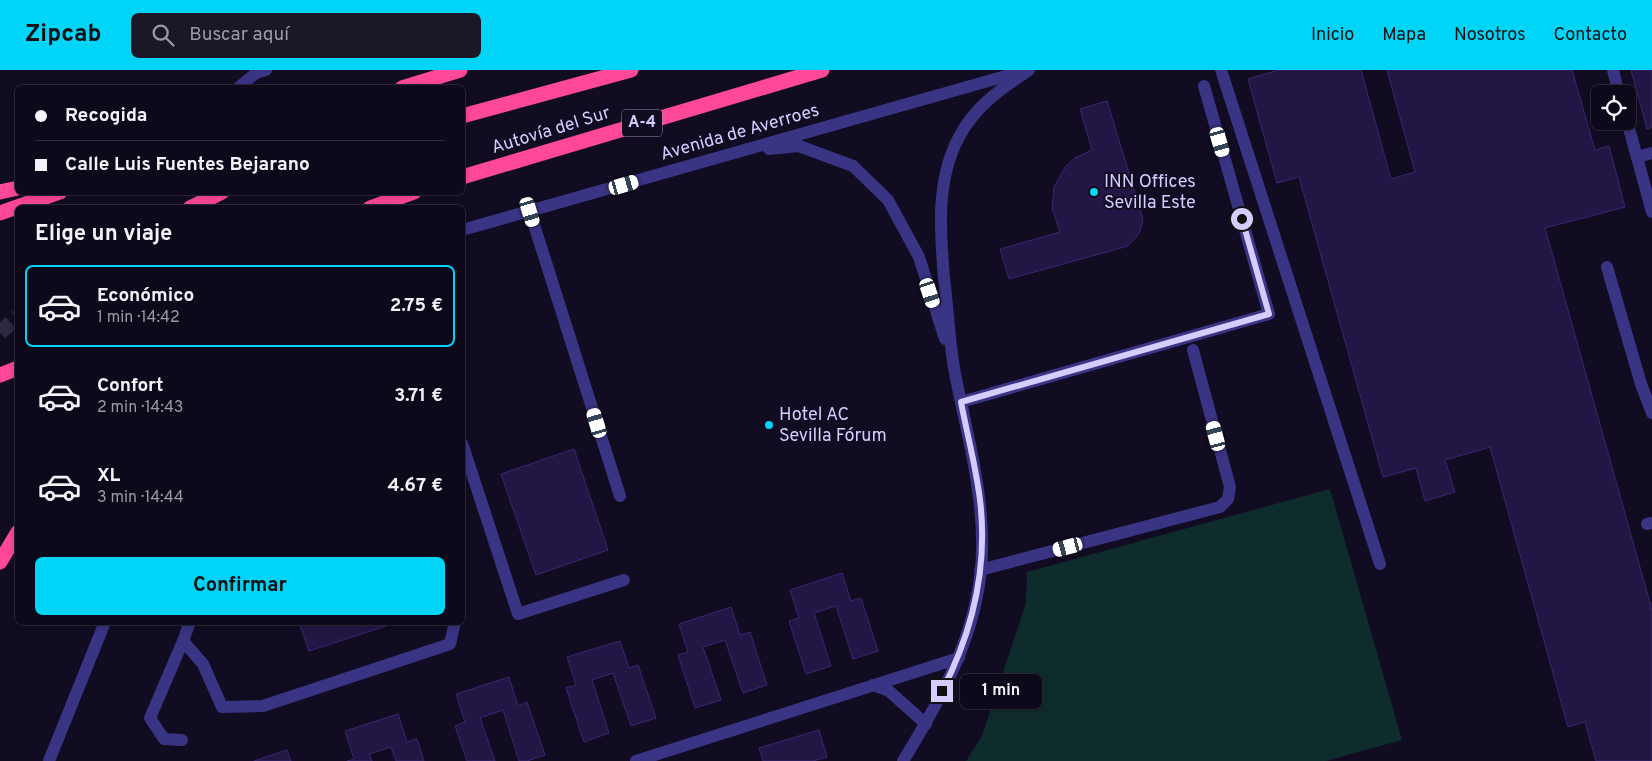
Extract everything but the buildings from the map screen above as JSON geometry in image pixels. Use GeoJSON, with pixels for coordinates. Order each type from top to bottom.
{"type":"FeatureCollection","features":[{"type":"Feature","properties":{"kind":"highway"},"geometry":{"type":"LineString","coordinates":[[411,85],[456,70]]}},
{"type":"Feature","properties":{"kind":"highway"},"geometry":{"type":"LineString","coordinates":[[465,115],[631,70]]}},
{"type":"Feature","properties":{"kind":"highway","name":"Autovía del Sur"},"geometry":{"type":"LineString","coordinates":[[465,176],[822,70]]}},
{"type":"Feature","properties":{"kind":"highway"},"geometry":{"type":"LineString","coordinates":[[0,192],[15,189]]}},
{"type":"Feature","properties":{"kind":"highway"},"geometry":{"type":"LineString","coordinates":[[23,205],[51,195]]}},
{"type":"Feature","properties":{"kind":"highway"},"geometry":{"type":"LineString","coordinates":[[196,205],[216,195]]}},
{"type":"Feature","properties":{"kind":"highway"},"geometry":{"type":"LineString","coordinates":[[377,205],[405,195]]}},
{"type":"Feature","properties":{"kind":"highway"},"geometry":{"type":"LineString","coordinates":[[0,213],[15,208]]}},
{"type":"Feature","properties":{"kind":"highway"},"geometry":{"type":"LineString","coordinates":[[0,375],[15,369]]}},
{"type":"Feature","properties":{"kind":"highway"},"geometry":{"type":"LineString","coordinates":[[0,562],[15,537]]}},
{"type":"Feature","properties":{"kind":"street"},"geometry":{"type":"LineString","coordinates":[[242,85],[256,73],[266,70]]}},
{"type":"Feature","properties":{"kind":"street"},"geometry":{"type":"LineString","coordinates":[[903,761],[926,724],[959,658],[977,601],[982,548],[980,499],[954,365],[941,246],[941,194],[949,160],[959,136],[986,99],[1028,70]]}},
{"type":"Feature","properties":{"kind":"street","name":"Avenida de Averroes"},"geometry":{"type":"LineString","coordinates":[[465,229],[1028,70]]}},
{"type":"Feature","properties":{"kind":"street"},"geometry":{"type":"LineString","coordinates":[[1221,70],[1380,564]]}},
{"type":"Feature","properties":{"kind":"street"},"geometry":{"type":"LineString","coordinates":[[1613,70],[1617,85]]}},
{"type":"Feature","properties":{"kind":"street"},"geometry":{"type":"LineString","coordinates":[[961,402],[1269,314],[1204,86]]}},
{"type":"Feature","properties":{"kind":"street"},"geometry":{"type":"LineString","coordinates":[[1630,130],[1652,212]]}},
{"type":"Feature","properties":{"kind":"street"},"geometry":{"type":"LineString","coordinates":[[737,152],[799,146],[853,166],[888,200],[919,257],[954,365]]}},
{"type":"Feature","properties":{"kind":"street"},"geometry":{"type":"LineString","coordinates":[[1637,157],[1652,153]]}},
{"type":"Feature","properties":{"kind":"street"},"geometry":{"type":"LineString","coordinates":[[530,212],[620,496]]}},
{"type":"Feature","properties":{"kind":"street"},"geometry":{"type":"LineString","coordinates":[[1607,267],[1641,384],[1652,413]]}},
{"type":"Feature","properties":{"kind":"street"},"geometry":{"type":"LineString","coordinates":[[980,570],[1220,507],[1228,499],[1230,487],[1193,350]]}},
{"type":"Feature","properties":{"kind":"street"},"geometry":{"type":"LineString","coordinates":[[465,452],[518,614],[624,580]]}},
{"type":"Feature","properties":{"kind":"street"},"geometry":{"type":"LineString","coordinates":[[49,761],[104,625]]}},
{"type":"Feature","properties":{"kind":"street"},"geometry":{"type":"LineString","coordinates":[[182,740],[164,738],[150,718],[189,625]]}},
{"type":"Feature","properties":{"kind":"street"},"geometry":{"type":"LineString","coordinates":[[183,641],[203,664],[222,707],[263,706],[450,644],[454,625]]}},
{"type":"Feature","properties":{"kind":"street"},"geometry":{"type":"LineString","coordinates":[[636,761],[959,658]]}},
{"type":"Feature","properties":{"kind":"street"},"geometry":{"type":"LineString","coordinates":[[873,685],[889,691],[926,724]]}},
{"type":"Feature","properties":{"kind":"green space"},"geometry":{"type":"Polygon","coordinates":[[[1330,489],[1402,740],[1326,761],[966,761],[982,736],[1026,603],[1027,572],[1330,489]]]}},
{"type":"Feature","properties":{"kind":"tunnel"},"geometry":{"type":"LineString","coordinates":[[0,333],[15,319]]}},
{"type":"Feature","properties":{"kind":"place","name":"INN Offices Sevilla Este"},"geometry":{"type":"Point","coordinates":[1094,192]}},
{"type":"Feature","properties":{"kind":"place","name":"Hotel AC Sevilla Fórum"},"geometry":{"type":"Point","coordinates":[769,425]}},
{"type":"Feature","properties":{"kind":"route"},"geometry":{"type":"LineString","coordinates":[[942,691],[959,658],[977,601],[982,548],[980,499],[961,402],[1269,314],[1242,219]]}}]}
